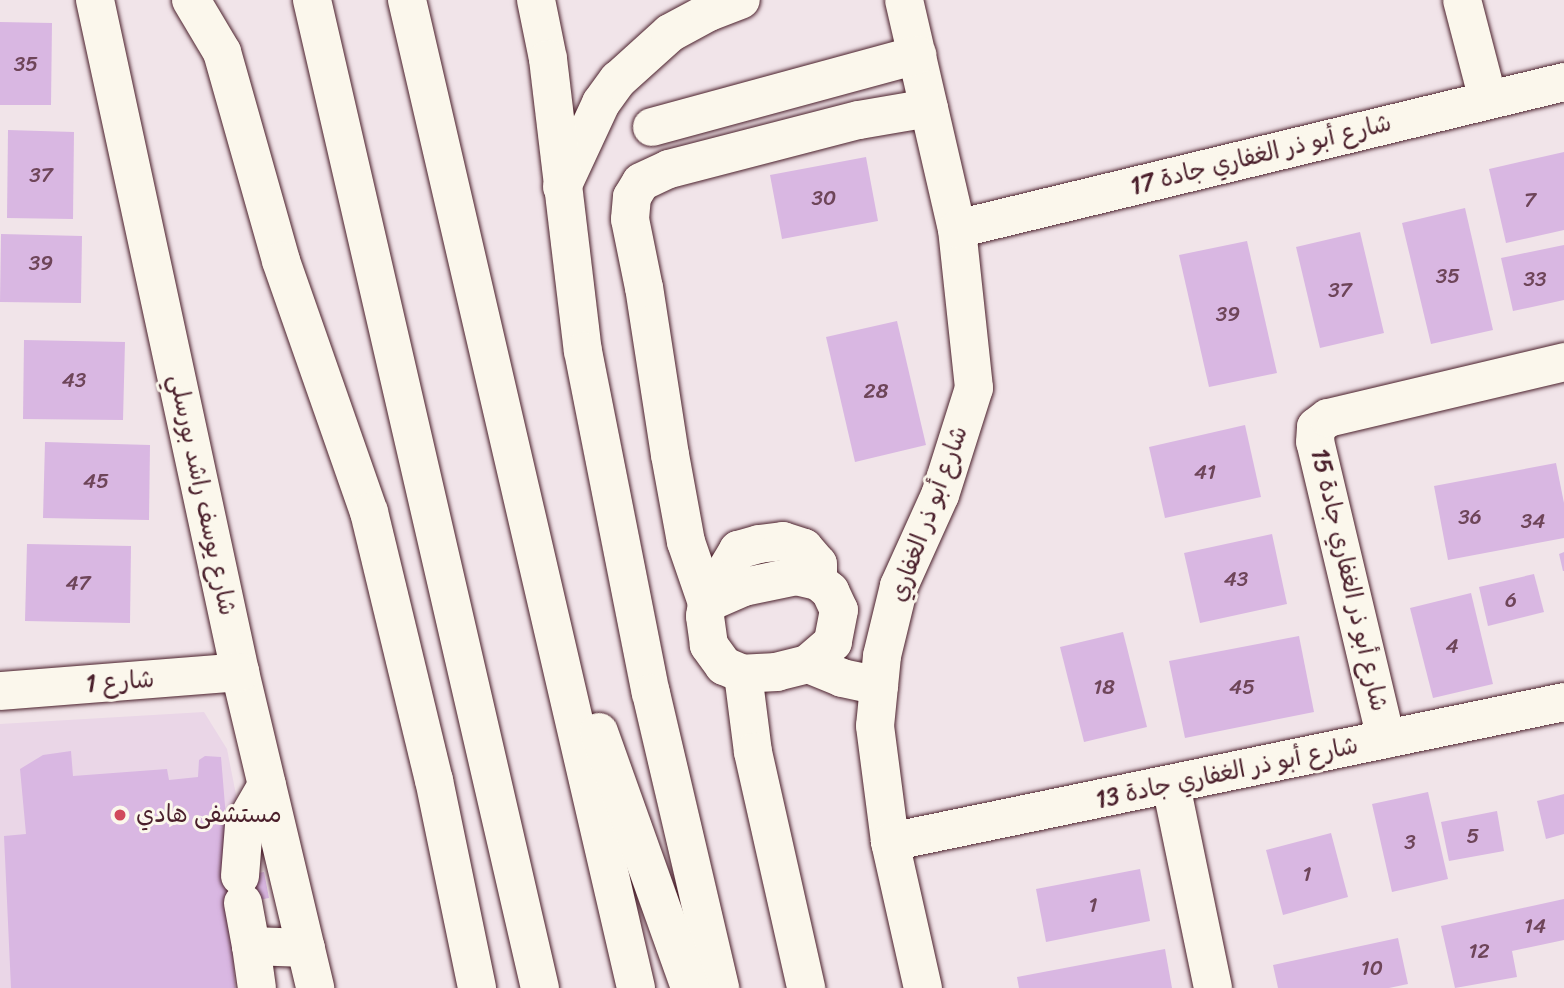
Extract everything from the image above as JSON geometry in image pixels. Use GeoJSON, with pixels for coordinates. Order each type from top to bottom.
{"type":"FeatureCollection","features":[{"type":"Feature","properties":{"kind":"main road","name":"شارع يوسف راشد بورسلي"},"geometry":{"type":"LineString","coordinates":[[95,0],[240,672],[315,988]]}},
{"type":"Feature","properties":{"kind":"main road"},"geometry":{"type":"LineString","coordinates":[[191,0],[222,52]]}},
{"type":"Feature","properties":{"kind":"main road"},"geometry":{"type":"LineString","coordinates":[[213,0],[222,52],[282,261],[369,512],[434,780],[477,988]]}},
{"type":"Feature","properties":{"kind":"main road"},"geometry":{"type":"LineString","coordinates":[[312,0],[540,988]]}},
{"type":"Feature","properties":{"kind":"main road"},"geometry":{"type":"LineString","coordinates":[[407,0],[636,988]]}},
{"type":"Feature","properties":{"kind":"main road"},"geometry":{"type":"LineString","coordinates":[[536,0],[548,60],[585,364],[651,693],[719,988]]}},
{"type":"Feature","properties":{"kind":"main road"},"geometry":{"type":"LineString","coordinates":[[562,187],[601,103],[618,80],[670,33],[709,12],[741,0]]}},
{"type":"Feature","properties":{"kind":"main road","name":"شارع أبو ذر الغفاري"},"geometry":{"type":"LineString","coordinates":[[904,0],[957,229],[974,388],[940,495],[899,586],[888,632],[874,726],[890,842],[923,988]]}},
{"type":"Feature","properties":{"kind":"main road"},"geometry":{"type":"LineString","coordinates":[[1462,0],[1488,100]]}},
{"type":"Feature","properties":{"kind":"main road"},"geometry":{"type":"LineString","coordinates":[[652,127],[917,55]]}},
{"type":"Feature","properties":{"kind":"main road","name":"شارع أبو ذر الغفاري جادة 17"},"geometry":{"type":"LineString","coordinates":[[957,229],[1564,82]]}},
{"type":"Feature","properties":{"kind":"main road"},"geometry":{"type":"LineString","coordinates":[[715,599],[686,542],[645,288],[630,219],[632,197],[641,182],[669,169],[859,120],[929,108]]}},
{"type":"Feature","properties":{"kind":"main road","name":"شارع أبو ذر الغفاري جادة 15"},"geometry":{"type":"LineString","coordinates":[[1386,739],[1315,442],[1316,427],[1328,418],[1564,362]]}},
{"type":"Feature","properties":{"kind":"main road"},"geometry":{"type":"LineString","coordinates":[[783,541],[804,548],[818,564],[829,595],[833,642],[808,664],[777,672],[743,674],[724,666],[709,645],[705,616],[737,550],[783,541]]}},
{"type":"Feature","properties":{"kind":"main road"},"geometry":{"type":"LineString","coordinates":[[540,565],[690,988]]}},
{"type":"Feature","properties":{"kind":"main road"},"geometry":{"type":"LineString","coordinates":[[829,595],[888,632]]}},
{"type":"Feature","properties":{"kind":"main road"},"geometry":{"type":"LineString","coordinates":[[808,664],[842,678],[879,686]]}},
{"type":"Feature","properties":{"kind":"main road","name":"شارع 1"},"geometry":{"type":"LineString","coordinates":[[0,691],[240,672]]}},
{"type":"Feature","properties":{"kind":"main road"},"geometry":{"type":"LineString","coordinates":[[743,674],[753,752],[806,988]]}},
{"type":"Feature","properties":{"kind":"main road","name":"شارع أبو ذر الغفاري جادة 13"},"geometry":{"type":"LineString","coordinates":[[890,842],[1564,702]]}},
{"type":"Feature","properties":{"kind":"main road"},"geometry":{"type":"LineString","coordinates":[[257,988],[242,890],[244,825],[267,785]]}},
{"type":"Feature","properties":{"kind":"main road"},"geometry":{"type":"LineString","coordinates":[[1171,785],[1213,988]]}},
{"type":"Feature","properties":{"kind":"main road"},"geometry":{"type":"LineString","coordinates":[[251,946],[306,948]]}},
{"type":"Feature","properties":{"kind":"shaded area","name":"مستشفى هادي"},"geometry":{"type":"Polygon","coordinates":[[[204,712],[227,749],[274,988],[0,988],[0,724],[204,712]]]}},
{"type":"Feature","properties":{"kind":"building"},"geometry":{"type":"Polygon","coordinates":[[[0,22],[52,23],[51,105],[0,105],[0,22]]]}},
{"type":"Feature","properties":{"kind":"building"},"geometry":{"type":"Polygon","coordinates":[[[8,130],[74,132],[73,219],[7,218],[8,130]]]}},
{"type":"Feature","properties":{"kind":"building"},"geometry":{"type":"Polygon","coordinates":[[[1564,152],[1564,230],[1506,243],[1489,169],[1564,152]]]}},
{"type":"Feature","properties":{"kind":"building"},"geometry":{"type":"Polygon","coordinates":[[[866,157],[878,221],[782,239],[770,175],[866,157]]]}},
{"type":"Feature","properties":{"kind":"building"},"geometry":{"type":"Polygon","coordinates":[[[1465,208],[1493,330],[1431,344],[1402,223],[1465,208]]]}},
{"type":"Feature","properties":{"kind":"building"},"geometry":{"type":"Polygon","coordinates":[[[1360,232],[1384,333],[1320,348],[1296,247],[1360,232]]]}},
{"type":"Feature","properties":{"kind":"building"},"geometry":{"type":"Polygon","coordinates":[[[1,234],[82,236],[81,303],[0,302],[1,234]]]}},
{"type":"Feature","properties":{"kind":"building"},"geometry":{"type":"Polygon","coordinates":[[[1247,241],[1277,373],[1209,387],[1179,255],[1247,241]]]}},
{"type":"Feature","properties":{"kind":"building"},"geometry":{"type":"Polygon","coordinates":[[[1564,245],[1564,300],[1513,311],[1501,258],[1564,245]]]}},
{"type":"Feature","properties":{"kind":"building"},"geometry":{"type":"Polygon","coordinates":[[[897,321],[926,445],[855,462],[826,337],[897,321]]]}},
{"type":"Feature","properties":{"kind":"building"},"geometry":{"type":"Polygon","coordinates":[[[24,340],[125,342],[123,420],[23,419],[24,340]]]}},
{"type":"Feature","properties":{"kind":"building"},"geometry":{"type":"Polygon","coordinates":[[[1245,425],[1261,497],[1165,518],[1149,447],[1245,425]]]}},
{"type":"Feature","properties":{"kind":"building"},"geometry":{"type":"Polygon","coordinates":[[[45,442],[150,445],[149,520],[43,518],[45,442]]]}},
{"type":"Feature","properties":{"kind":"building"},"geometry":{"type":"Polygon","coordinates":[[[1556,463],[1564,503],[1564,538],[1448,560],[1434,486],[1556,463]]]}},
{"type":"Feature","properties":{"kind":"building"},"geometry":{"type":"Polygon","coordinates":[[[1272,534],[1287,604],[1200,623],[1184,553],[1272,534]]]}},
{"type":"Feature","properties":{"kind":"building"},"geometry":{"type":"Polygon","coordinates":[[[27,544],[131,546],[130,623],[25,621],[27,544]]]}},
{"type":"Feature","properties":{"kind":"building"},"geometry":{"type":"Polygon","coordinates":[[[1564,552],[1564,571],[1563,571],[1559,554],[1564,552]]]}},
{"type":"Feature","properties":{"kind":"building"},"geometry":{"type":"Polygon","coordinates":[[[1534,574],[1544,612],[1488,626],[1479,587],[1534,574]]]}},
{"type":"Feature","properties":{"kind":"building"},"geometry":{"type":"Polygon","coordinates":[[[1471,593],[1493,684],[1433,698],[1410,608],[1471,593]]]}},
{"type":"Feature","properties":{"kind":"building"},"geometry":{"type":"Polygon","coordinates":[[[1123,632],[1147,727],[1084,742],[1060,647],[1123,632]]]}},
{"type":"Feature","properties":{"kind":"building"},"geometry":{"type":"Polygon","coordinates":[[[1299,636],[1314,712],[1185,738],[1169,661],[1299,636]]]}},
{"type":"Feature","properties":{"kind":"building","name":"مستشفى هادي"},"geometry":{"type":"Polygon","coordinates":[[[71,751],[73,776],[167,769],[169,780],[198,777],[199,760],[205,756],[221,757],[231,878],[264,872],[269,898],[230,906],[235,988],[11,988],[4,836],[26,834],[20,769],[43,755],[71,751]]]}},
{"type":"Feature","properties":{"kind":"building"},"geometry":{"type":"Polygon","coordinates":[[[1428,792],[1448,879],[1392,892],[1372,804],[1428,792]]]}},
{"type":"Feature","properties":{"kind":"building"},"geometry":{"type":"Polygon","coordinates":[[[1564,794],[1564,834],[1546,839],[1537,801],[1564,794]]]}},
{"type":"Feature","properties":{"kind":"building"},"geometry":{"type":"Polygon","coordinates":[[[1497,811],[1504,851],[1449,861],[1441,822],[1497,811]]]}},
{"type":"Feature","properties":{"kind":"building"},"geometry":{"type":"Polygon","coordinates":[[[1331,833],[1348,897],[1283,915],[1266,850],[1331,833]]]}},
{"type":"Feature","properties":{"kind":"building"},"geometry":{"type":"Polygon","coordinates":[[[1140,869],[1150,921],[1046,942],[1036,889],[1140,869]]]}},
{"type":"Feature","properties":{"kind":"building"},"geometry":{"type":"Polygon","coordinates":[[[1564,899],[1564,940],[1512,951],[1517,977],[1455,988],[1441,926],[1564,899]]]}},
{"type":"Feature","properties":{"kind":"building"},"geometry":{"type":"Polygon","coordinates":[[[1398,938],[1408,984],[1389,988],[1278,988],[1273,965],[1398,938]]]}},
{"type":"Feature","properties":{"kind":"building"},"geometry":{"type":"Polygon","coordinates":[[[1165,949],[1172,988],[1019,988],[1017,977],[1165,949]]]}},
{"type":"Feature","properties":{"kind":"place","name":"مستشفى هادي"},"geometry":{"type":"Point","coordinates":[120,815]}}]}
